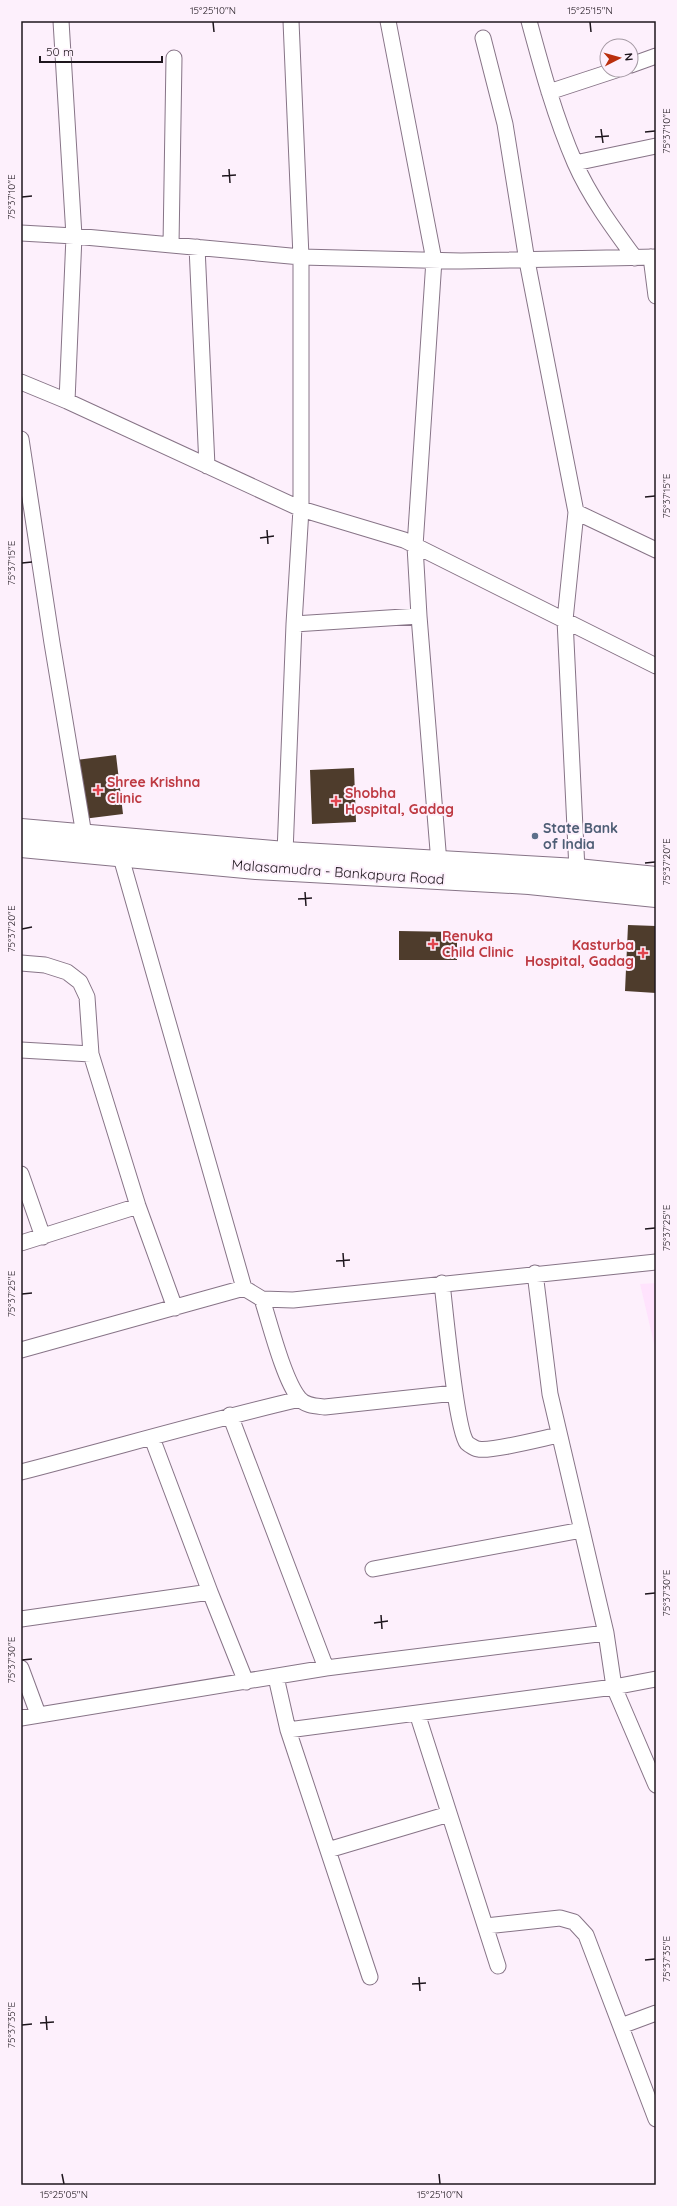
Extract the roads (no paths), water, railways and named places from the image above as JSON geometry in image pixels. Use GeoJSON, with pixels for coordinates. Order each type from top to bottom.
{"type":"FeatureCollection","features":[{"type":"Feature","properties":{"kind":"main road"},"geometry":{"type":"LineString","coordinates":[[21,830],[286,853],[577,870],[656,878]]}},
{"type":"Feature","properties":{"kind":"main road","name":"Malasamudra - Bankapura Road"},"geometry":{"type":"LineString","coordinates":[[21,846],[120,854],[256,868],[529,883],[656,896]]}},
{"type":"Feature","properties":{"kind":"street"},"geometry":{"type":"LineString","coordinates":[[61,21],[74,236],[67,401]]}},
{"type":"Feature","properties":{"kind":"street"},"geometry":{"type":"LineString","coordinates":[[286,853],[294,624],[301,509],[301,257],[291,21]]}},
{"type":"Feature","properties":{"kind":"street"},"geometry":{"type":"LineString","coordinates":[[388,21],[434,260],[416,546],[419,616],[439,862]]}},
{"type":"Feature","properties":{"kind":"street"},"geometry":{"type":"LineString","coordinates":[[529,21],[549,92],[575,163],[603,214],[635,258]]}},
{"type":"Feature","properties":{"kind":"street"},"geometry":{"type":"LineString","coordinates":[[483,38],[505,124],[527,261],[576,512],[565,620],[577,870]]}},
{"type":"Feature","properties":{"kind":"street"},"geometry":{"type":"LineString","coordinates":[[639,62],[656,56]]}},
{"type":"Feature","properties":{"kind":"street"},"geometry":{"type":"LineString","coordinates":[[171,245],[174,58]]}},
{"type":"Feature","properties":{"kind":"street"},"geometry":{"type":"LineString","coordinates":[[549,92],[599,76]]}},
{"type":"Feature","properties":{"kind":"street"},"geometry":{"type":"LineString","coordinates":[[575,163],[656,146]]}},
{"type":"Feature","properties":{"kind":"street"},"geometry":{"type":"LineString","coordinates":[[21,233],[74,236],[301,257],[527,261],[654,257],[656,296]]}},
{"type":"Feature","properties":{"kind":"street"},"geometry":{"type":"LineString","coordinates":[[197,247],[206,466]]}},
{"type":"Feature","properties":{"kind":"street"},"geometry":{"type":"LineString","coordinates":[[21,382],[67,401],[301,509],[404,540],[656,666]]}},
{"type":"Feature","properties":{"kind":"street"},"geometry":{"type":"LineString","coordinates":[[21,439],[52,644],[84,835]]}},
{"type":"Feature","properties":{"kind":"street"},"geometry":{"type":"LineString","coordinates":[[576,512],[656,550]]}},
{"type":"Feature","properties":{"kind":"street"},"geometry":{"type":"LineString","coordinates":[[294,624],[419,616]]}},
{"type":"Feature","properties":{"kind":"street"},"geometry":{"type":"LineString","coordinates":[[120,854],[244,1288],[262,1299],[293,1300],[535,1273],[656,1262]]}},
{"type":"Feature","properties":{"kind":"street"},"geometry":{"type":"LineString","coordinates":[[21,963],[45,965],[67,972],[80,982],[86,997],[91,1054],[138,1206],[175,1308]]}},
{"type":"Feature","properties":{"kind":"street"},"geometry":{"type":"LineString","coordinates":[[21,1050],[91,1054]]}},
{"type":"Feature","properties":{"kind":"street"},"geometry":{"type":"LineString","coordinates":[[21,1174],[43,1237]]}},
{"type":"Feature","properties":{"kind":"street"},"geometry":{"type":"LineString","coordinates":[[21,1243],[138,1206]]}},
{"type":"Feature","properties":{"kind":"street"},"geometry":{"type":"LineString","coordinates":[[535,1273],[550,1394],[606,1633],[614,1687],[656,1785]]}},
{"type":"Feature","properties":{"kind":"street"},"geometry":{"type":"LineString","coordinates":[[442,1283],[455,1393],[463,1433],[467,1443],[478,1449],[492,1448],[559,1435]]}},
{"type":"Feature","properties":{"kind":"street"},"geometry":{"type":"LineString","coordinates":[[21,1350],[244,1288]]}},
{"type":"Feature","properties":{"kind":"street"},"geometry":{"type":"LineString","coordinates":[[262,1299],[290,1383],[300,1399],[311,1406],[325,1407],[455,1393]]}},
{"type":"Feature","properties":{"kind":"street"},"geometry":{"type":"LineString","coordinates":[[21,1472],[152,1438],[230,1415],[300,1399]]}},
{"type":"Feature","properties":{"kind":"street"},"geometry":{"type":"LineString","coordinates":[[230,1415],[326,1668]]}},
{"type":"Feature","properties":{"kind":"street"},"geometry":{"type":"LineString","coordinates":[[152,1438],[210,1592],[246,1682]]}},
{"type":"Feature","properties":{"kind":"street"},"geometry":{"type":"LineString","coordinates":[[373,1569],[582,1530]]}},
{"type":"Feature","properties":{"kind":"street"},"geometry":{"type":"LineString","coordinates":[[21,1619],[210,1592]]}},
{"type":"Feature","properties":{"kind":"street"},"geometry":{"type":"LineString","coordinates":[[21,1718],[326,1668],[606,1633]]}},
{"type":"Feature","properties":{"kind":"street"},"geometry":{"type":"LineString","coordinates":[[21,1668],[38,1714]]}},
{"type":"Feature","properties":{"kind":"street"},"geometry":{"type":"LineString","coordinates":[[276,1677],[288,1730],[370,1978]]}},
{"type":"Feature","properties":{"kind":"street"},"geometry":{"type":"LineString","coordinates":[[288,1730],[614,1687],[656,1679]]}},
{"type":"Feature","properties":{"kind":"street"},"geometry":{"type":"LineString","coordinates":[[417,1713],[498,1966]]}},
{"type":"Feature","properties":{"kind":"street"},"geometry":{"type":"LineString","coordinates":[[328,1850],[449,1814]]}},
{"type":"Feature","properties":{"kind":"street"},"geometry":{"type":"LineString","coordinates":[[486,1926],[560,1918],[574,1922],[586,1935],[656,2119]]}},
{"type":"Feature","properties":{"kind":"street"},"geometry":{"type":"LineString","coordinates":[[621,2026],[656,2013]]}},
{"type":"Feature","properties":{"kind":"place","name":"Shree Krishna Clinic"},"geometry":{"type":"Point","coordinates":[98,790]}},
{"type":"Feature","properties":{"kind":"place","name":"Shobha Hospital, Gadag"},"geometry":{"type":"Point","coordinates":[336,801]}},
{"type":"Feature","properties":{"kind":"place","name":"State Bank of India"},"geometry":{"type":"Point","coordinates":[535,836]}},
{"type":"Feature","properties":{"kind":"place","name":"Renuka Child Clinic"},"geometry":{"type":"Point","coordinates":[433,944]}},
{"type":"Feature","properties":{"kind":"place","name":"Kasturba Hospital, Gadag"},"geometry":{"type":"Point","coordinates":[643,953]}}]}
